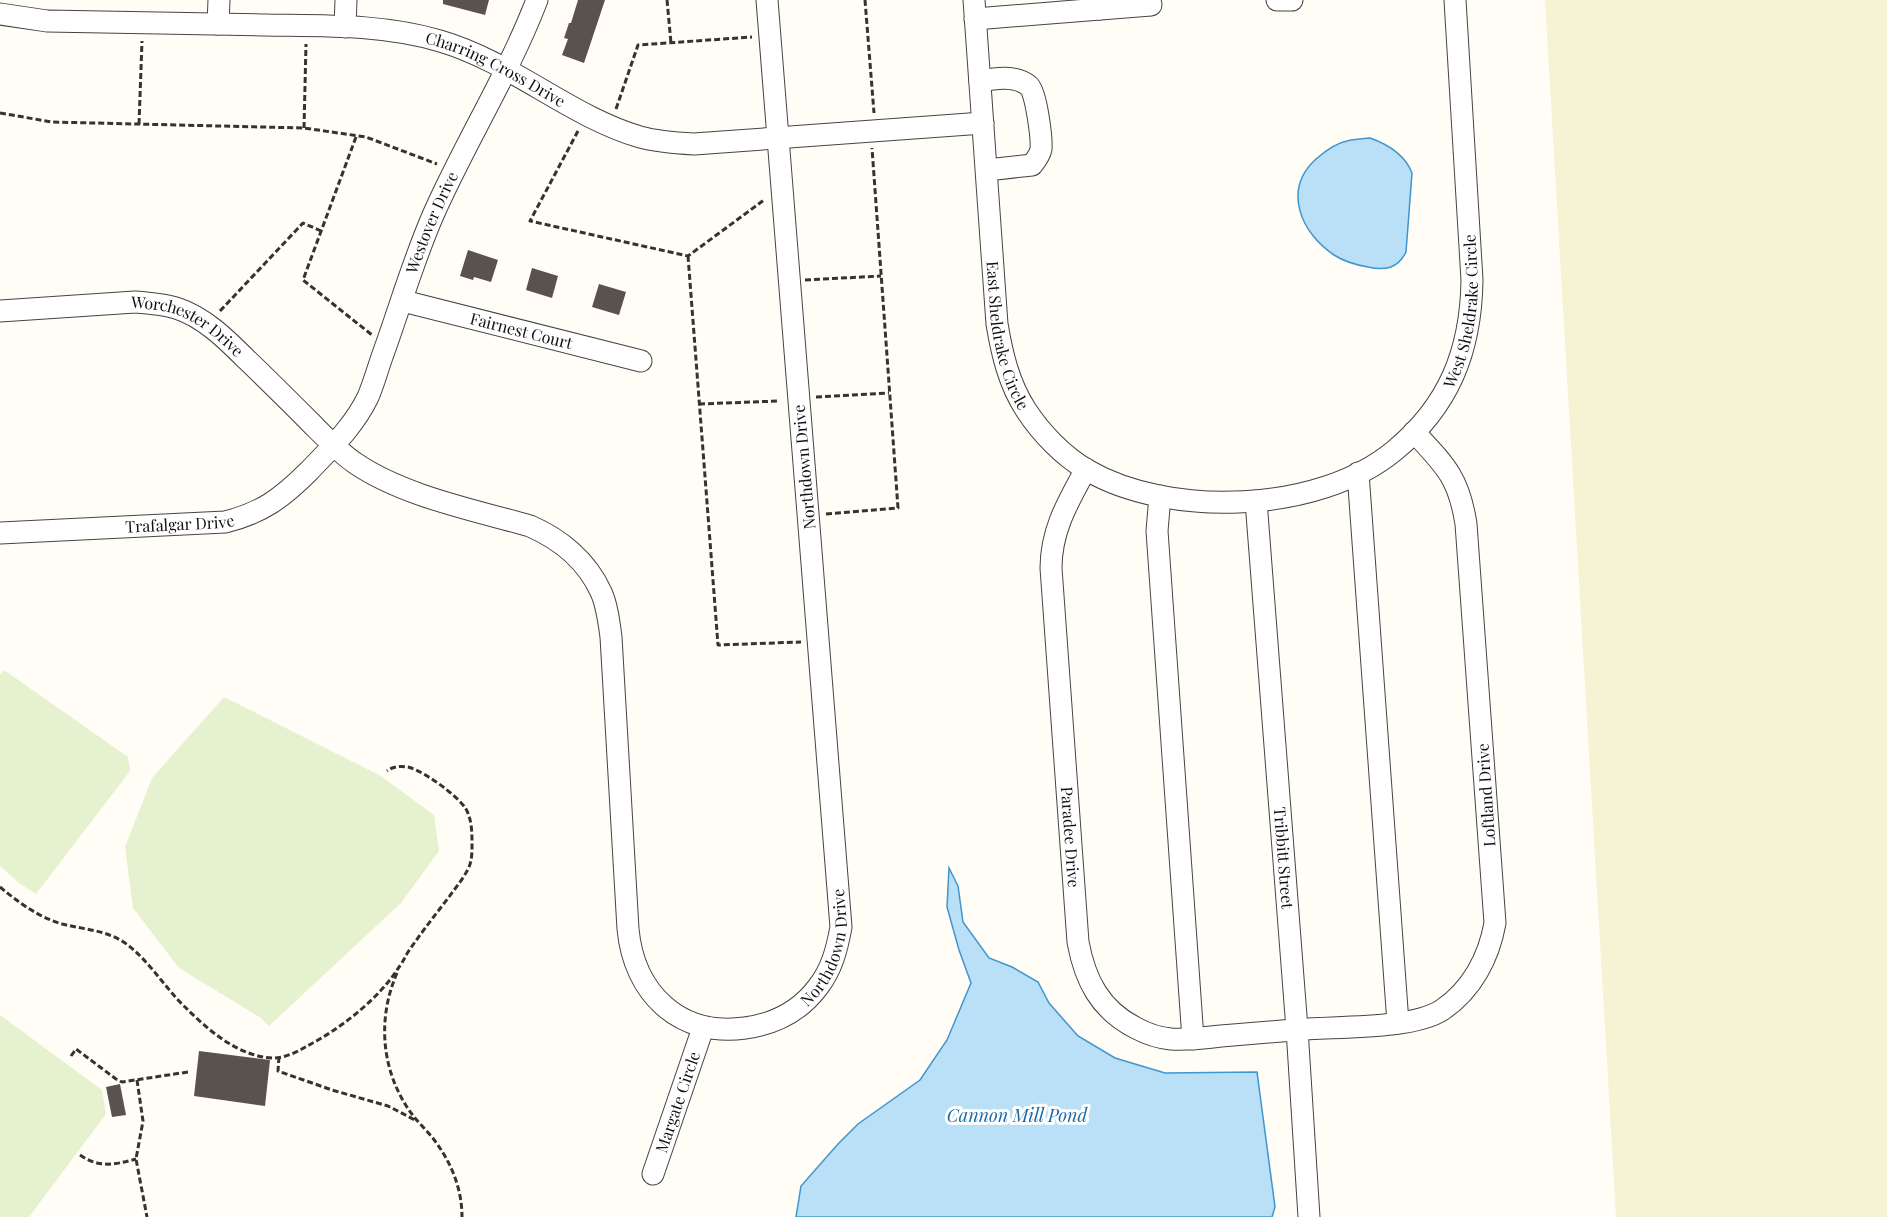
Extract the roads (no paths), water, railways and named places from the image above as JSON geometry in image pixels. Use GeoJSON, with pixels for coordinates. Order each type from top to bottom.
{"type":"FeatureCollection","features":[{"type":"Feature","properties":{"kind":"street"},"geometry":{"type":"LineString","coordinates":[[218,24],[219,0]]}},
{"type":"Feature","properties":{"kind":"street"},"geometry":{"type":"LineString","coordinates":[[345,27],[346,0]]}},
{"type":"Feature","properties":{"kind":"street","name":"Westover Drive"},"geometry":{"type":"LineString","coordinates":[[334,446],[369,395],[403,301],[415,259],[433,214],[505,70],[537,0]]}},
{"type":"Feature","properties":{"kind":"street","name":"Northdown Drive"},"geometry":{"type":"LineString","coordinates":[[334,446],[354,462],[392,484],[530,526],[548,534],[564,545],[591,575],[602,593],[611,637],[628,929],[633,960],[640,976],[650,992],[664,1006],[683,1019],[703,1028],[738,1029],[759,1026],[786,1016],[804,1002],[820,985],[835,956],[841,927],[767,0]]}},
{"type":"Feature","properties":{"kind":"street"},"geometry":{"type":"LineString","coordinates":[[974,9],[1100,4],[1151,5],[1150,0]]}},
{"type":"Feature","properties":{"kind":"street"},"geometry":{"type":"LineString","coordinates":[[1277,0],[1292,0]]}},
{"type":"Feature","properties":{"kind":"street","name":"West Sheldrake Circle"},"geometry":{"type":"LineString","coordinates":[[1256,501],[1318,489],[1358,473],[1393,452],[1431,413],[1455,372],[1464,346],[1472,303],[1472,280],[1455,0]]}},
{"type":"Feature","properties":{"kind":"street","name":"East Sheldrake Circle"},"geometry":{"type":"LineString","coordinates":[[974,9],[997,324],[1003,358],[1012,384],[1026,409],[1056,445],[1086,469],[1114,483],[1160,496],[1191,500],[1256,501]]}},
{"type":"Feature","properties":{"kind":"street","name":"Charring Cross Drive"},"geometry":{"type":"LineString","coordinates":[[0,14],[47,21],[345,27],[386,30],[441,41],[474,54],[597,120],[642,137],[666,142],[694,144],[983,123]]}},
{"type":"Feature","properties":{"kind":"street"},"geometry":{"type":"LineString","coordinates":[[980,81],[1006,78],[1020,81],[1031,87],[1035,95],[1041,150],[1032,165],[987,170]]}},
{"type":"Feature","properties":{"kind":"street","name":"Fairnest Court"},"geometry":{"type":"LineString","coordinates":[[403,301],[641,361]]}},
{"type":"Feature","properties":{"kind":"street","name":"Worchester Drive"},"geometry":{"type":"LineString","coordinates":[[0,311],[135,302],[155,303],[176,308],[193,315],[231,344],[334,446]]}},
{"type":"Feature","properties":{"kind":"street","name":"Loftland Drive"},"geometry":{"type":"LineString","coordinates":[[1297,1029],[1398,1023],[1424,1018],[1441,1011],[1471,982],[1491,942],[1495,923],[1466,524],[1462,502],[1454,482],[1443,463],[1414,432]]}},
{"type":"Feature","properties":{"kind":"street","name":"Trafalgar Drive"},"geometry":{"type":"LineString","coordinates":[[0,533],[225,522],[247,517],[283,495],[334,446]]}},
{"type":"Feature","properties":{"kind":"street","name":"Paradee Drive"},"geometry":{"type":"LineString","coordinates":[[1086,469],[1064,508],[1057,526],[1051,554],[1076,918],[1080,953],[1090,984],[1102,1002],[1119,1018],[1137,1029],[1171,1039],[1297,1029]]}},
{"type":"Feature","properties":{"kind":"street"},"geometry":{"type":"LineString","coordinates":[[1358,473],[1398,1023]]}},
{"type":"Feature","properties":{"kind":"street"},"geometry":{"type":"LineString","coordinates":[[1160,496],[1156,531],[1193,1039]]}},
{"type":"Feature","properties":{"kind":"street","name":"Tribbitt Street"},"geometry":{"type":"LineString","coordinates":[[1256,501],[1297,1029],[1309,1217]]}},
{"type":"Feature","properties":{"kind":"street","name":"Margate Circle"},"geometry":{"type":"LineString","coordinates":[[653,1174],[703,1028]]}},
{"type":"Feature","properties":{"kind":"water"},"geometry":{"type":"Polygon","coordinates":[[[1370,138],[1395,151],[1412,173],[1406,252],[1399,262],[1386,268],[1374,268],[1342,260],[1322,246],[1305,223],[1298,197],[1300,184],[1306,171],[1319,156],[1343,142],[1370,138]]]}},
{"type":"Feature","properties":{"kind":"water","name":"Cannon Mill Pond"},"geometry":{"type":"Polygon","coordinates":[[[949,868],[958,886],[963,922],[989,958],[1012,967],[1038,982],[1049,1003],[1078,1036],[1115,1058],[1165,1073],[1257,1072],[1275,1207],[1272,1217],[796,1217],[801,1186],[858,1124],[920,1080],[947,1040],[971,983],[947,907],[949,868]]]}}]}
